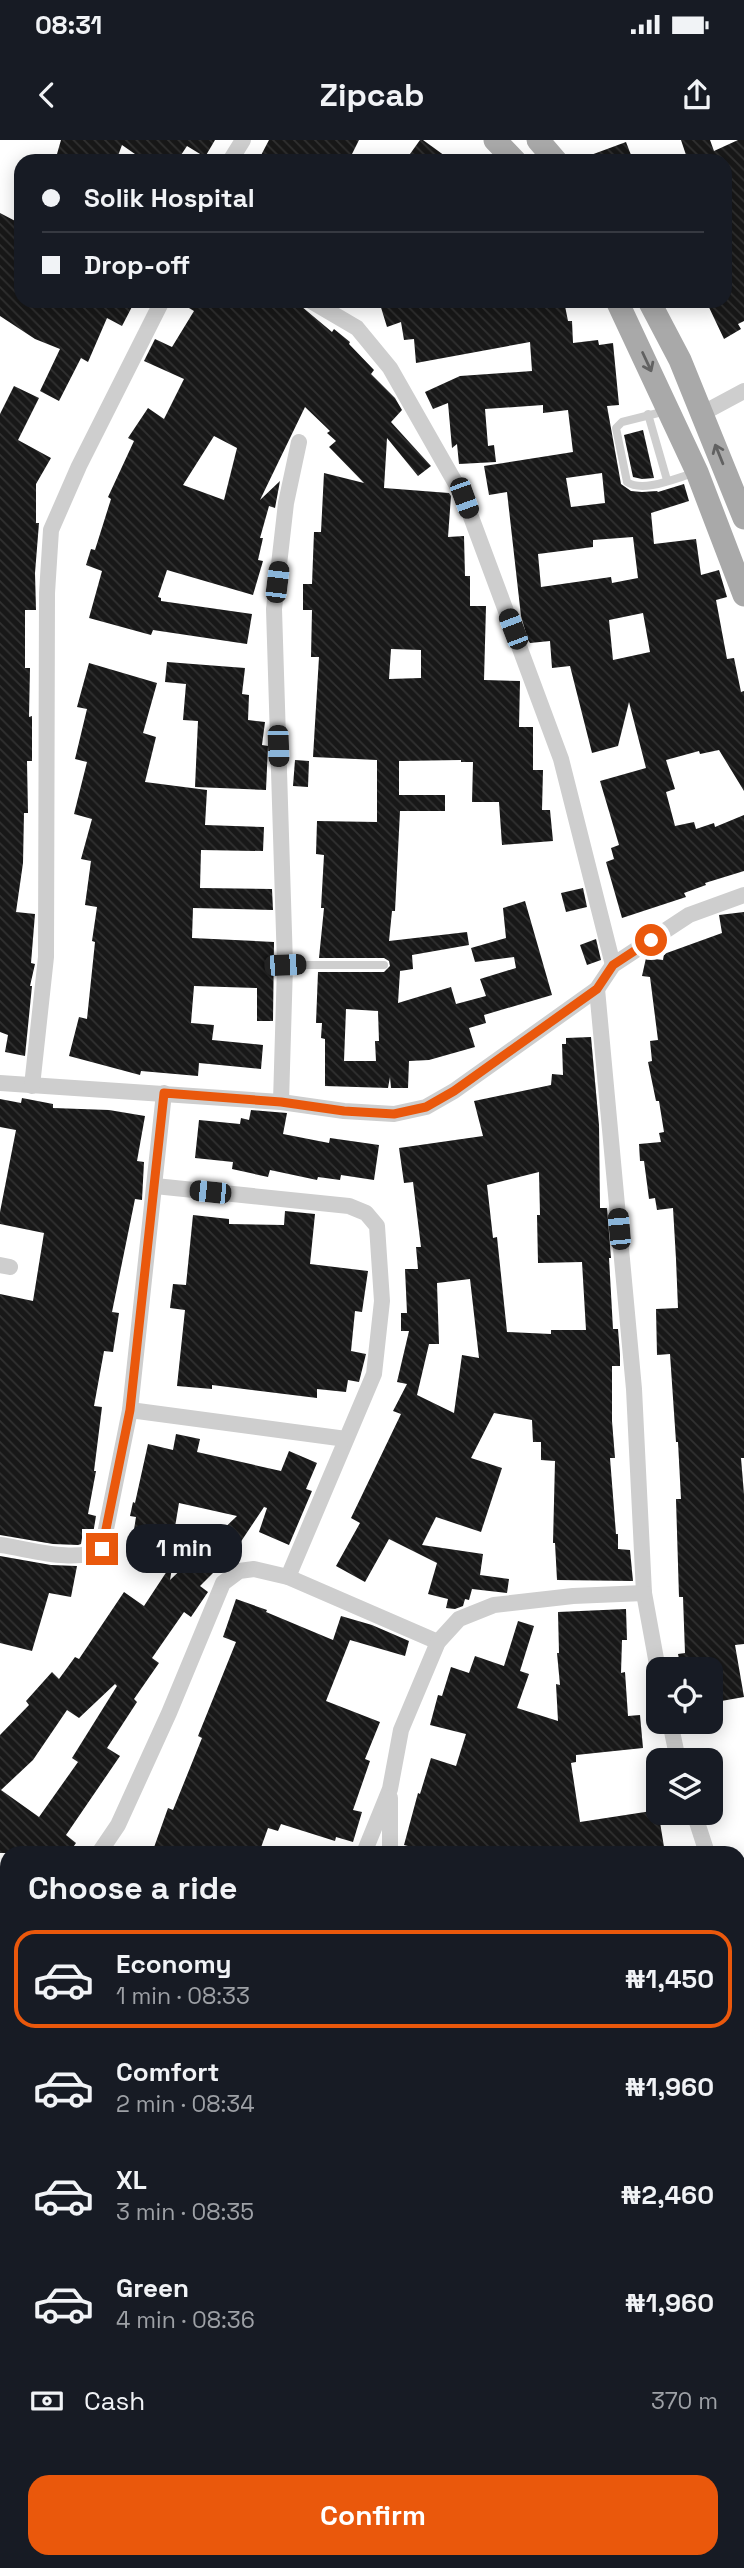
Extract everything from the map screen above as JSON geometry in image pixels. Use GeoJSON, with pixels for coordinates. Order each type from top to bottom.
{"type":"FeatureCollection","features":[{"type":"Feature","properties":{"kind":"main road"},"geometry":{"type":"LineString","coordinates":[[495,140],[508,154]]}},
{"type":"Feature","properties":{"kind":"main road"},"geometry":{"type":"LineString","coordinates":[[538,140],[550,154]]}},
{"type":"Feature","properties":{"kind":"main road"},"geometry":{"type":"LineString","coordinates":[[620,308],[658,413],[697,472],[744,596]]}},
{"type":"Feature","properties":{"kind":"main road"},"geometry":{"type":"LineString","coordinates":[[653,308],[680,360],[743,512]]}},
{"type":"Feature","properties":{"kind":"street"},"geometry":{"type":"LineString","coordinates":[[32,1086],[47,957],[47,593],[51,530],[79,466],[158,308]]}},
{"type":"Feature","properties":{"kind":"street"},"geometry":{"type":"LineString","coordinates":[[323,308],[357,328],[390,368],[464,498],[561,760],[613,965]]}},
{"type":"Feature","properties":{"kind":"street"},"geometry":{"type":"LineString","coordinates":[[703,413],[744,391]]}},
{"type":"Feature","properties":{"kind":"street"},"geometry":{"type":"LineString","coordinates":[[281,1102],[285,965],[274,609],[286,503],[299,442]]}},
{"type":"Feature","properties":{"kind":"street"},"geometry":{"type":"LineString","coordinates":[[0,1083],[281,1102],[344,1111],[394,1114],[426,1107],[454,1091],[597,989],[613,965],[689,915],[744,895]]}},
{"type":"Feature","properties":{"kind":"street"},"geometry":{"type":"LineString","coordinates":[[597,989],[634,1390],[644,1593],[656,1657]]}},
{"type":"Feature","properties":{"kind":"street"},"geometry":{"type":"LineString","coordinates":[[0,1545],[77,1557],[102,1549],[130,1410],[164,1093]]}},
{"type":"Feature","properties":{"kind":"street"},"geometry":{"type":"LineString","coordinates":[[155,1186],[349,1206],[366,1213],[377,1226],[382,1301],[374,1374],[288,1577]]}},
{"type":"Feature","properties":{"kind":"street"},"geometry":{"type":"LineString","coordinates":[[130,1410],[346,1439]]}},
{"type":"Feature","properties":{"kind":"street"},"geometry":{"type":"LineString","coordinates":[[104,1846],[118,1825],[169,1713],[223,1583],[239,1571],[254,1569],[288,1577],[439,1642]]}},
{"type":"Feature","properties":{"kind":"street"},"geometry":{"type":"LineString","coordinates":[[390,1846],[390,1789],[401,1730],[439,1642],[459,1619],[494,1605],[573,1596],[644,1593]]}},
{"type":"Feature","properties":{"kind":"street"},"geometry":{"type":"LineString","coordinates":[[367,1846],[390,1789]]}},
{"type":"Feature","properties":{"kind":"street"},"geometry":{"type":"LineString","coordinates":[[698,1825],[706,1846]]}},
{"type":"Feature","properties":{"kind":"lane"},"geometry":{"type":"LineString","coordinates":[[667,481],[658,413],[622,422],[616,428],[627,482],[634,486],[667,481],[697,472]]}},
{"type":"Feature","properties":{"kind":"lane"},"geometry":{"type":"LineString","coordinates":[[285,965],[383,965]]}},
{"type":"Feature","properties":{"kind":"building"},"geometry":{"type":"Polygon","coordinates":[[[61,140],[215,140],[207,154],[200,154],[187,146],[182,154],[135,154],[122,145],[119,154],[57,154],[61,140]]]}},
{"type":"Feature","properties":{"kind":"building"},"geometry":{"type":"Polygon","coordinates":[[[269,140],[359,140],[352,154],[262,154],[269,140]]]}},
{"type":"Feature","properties":{"kind":"building"},"geometry":{"type":"Polygon","coordinates":[[[420,140],[423,140],[442,154],[410,154],[420,140]]]}},
{"type":"Feature","properties":{"kind":"building"},"geometry":{"type":"Polygon","coordinates":[[[681,140],[710,140],[714,151],[744,140],[744,321],[738,324],[741,329],[724,339],[709,308],[732,308],[732,154],[686,154],[681,140]]]}},
{"type":"Feature","properties":{"kind":"building"},"geometry":{"type":"Polygon","coordinates":[[[626,142],[631,154],[594,154],[626,142]]]}},
{"type":"Feature","properties":{"kind":"building"},"geometry":{"type":"Polygon","coordinates":[[[0,213],[14,220],[14,308],[131,308],[122,326],[107,318],[88,362],[81,358],[59,401],[40,391],[60,349],[35,339],[0,316],[0,213]]]}},
{"type":"Feature","properties":{"kind":"building"},"geometry":{"type":"Polygon","coordinates":[[[189,308],[303,308],[332,332],[334,329],[350,342],[374,370],[371,374],[395,398],[402,410],[391,422],[431,466],[418,476],[387,438],[384,488],[449,493],[448,537],[464,536],[465,576],[470,576],[470,606],[486,606],[484,680],[520,681],[519,727],[533,727],[533,770],[543,770],[542,810],[550,810],[553,841],[502,845],[499,802],[472,802],[473,762],[399,761],[399,795],[445,795],[445,811],[400,811],[395,911],[392,911],[389,941],[467,932],[469,945],[412,955],[413,969],[400,971],[398,1003],[451,987],[456,1004],[486,996],[480,979],[516,968],[514,957],[475,962],[471,948],[506,938],[503,908],[525,901],[552,995],[484,1015],[486,1023],[469,1028],[475,1047],[429,1060],[409,1061],[408,1088],[391,1088],[390,1077],[388,1088],[325,1086],[325,1039],[321,1038],[322,1023],[316,1023],[318,972],[384,972],[390,966],[389,961],[384,958],[319,958],[324,908],[321,908],[324,855],[316,854],[317,821],[377,822],[377,760],[313,757],[319,657],[311,657],[312,610],[303,610],[303,584],[312,584],[314,532],[321,532],[324,473],[364,483],[329,447],[336,441],[327,433],[330,431],[305,407],[260,500],[280,481],[275,508],[269,506],[260,538],[263,538],[258,560],[263,561],[253,595],[167,570],[158,597],[161,601],[252,614],[247,644],[153,630],[151,635],[89,618],[102,571],[86,565],[91,549],[95,550],[111,499],[108,497],[134,441],[128,438],[148,408],[164,419],[184,379],[144,361],[155,339],[172,347],[194,311],[189,308]],[[214,436],[183,485],[224,500],[237,448],[214,436]],[[391,649],[389,679],[421,678],[421,650],[391,649]],[[346,1009],[344,1061],[376,1061],[375,1041],[379,1041],[378,1011],[346,1009]]]}},
{"type":"Feature","properties":{"kind":"building"},"geometry":{"type":"Polygon","coordinates":[[[381,308],[565,308],[568,321],[572,321],[573,343],[598,340],[599,345],[613,343],[619,405],[607,406],[621,484],[631,491],[658,492],[684,484],[689,501],[651,513],[654,544],[696,539],[701,575],[719,570],[727,597],[716,600],[727,659],[734,658],[741,692],[744,691],[744,791],[719,750],[700,754],[699,751],[666,760],[675,789],[666,792],[675,826],[694,822],[696,829],[714,823],[715,827],[744,815],[744,871],[705,883],[706,885],[684,893],[686,897],[622,918],[606,862],[614,859],[611,848],[619,845],[600,781],[646,768],[629,702],[618,746],[592,753],[570,666],[552,668],[550,641],[530,643],[528,640],[521,616],[507,492],[489,495],[484,466],[573,452],[568,410],[543,413],[543,405],[485,409],[488,446],[494,445],[496,462],[459,464],[457,444],[452,448],[448,403],[433,409],[425,392],[460,376],[532,371],[530,342],[416,363],[414,339],[404,340],[401,322],[387,327],[381,308]],[[602,473],[566,478],[571,507],[605,503],[602,473]],[[633,537],[593,540],[593,547],[538,554],[541,587],[611,577],[612,583],[638,578],[633,537]],[[643,613],[609,620],[613,660],[650,652],[643,613]]]}},
{"type":"Feature","properties":{"kind":"building"},"geometry":{"type":"Polygon","coordinates":[[[14,386],[39,398],[18,440],[51,458],[36,484],[36,523],[39,523],[35,573],[36,610],[25,610],[25,668],[30,668],[32,761],[27,761],[28,813],[24,813],[23,863],[16,912],[35,914],[31,963],[35,964],[30,986],[25,1056],[5,1052],[8,1035],[0,1032],[0,414],[14,386]]]}},
{"type":"Feature","properties":{"kind":"building"},"geometry":{"type":"Polygon","coordinates":[[[643,430],[654,478],[633,477],[624,435],[643,430]]]}},
{"type":"Feature","properties":{"kind":"building"},"geometry":{"type":"Polygon","coordinates":[[[167,662],[245,668],[242,694],[249,695],[248,720],[265,722],[262,745],[268,746],[266,790],[195,787],[198,721],[183,720],[186,684],[165,682],[167,662]]]}},
{"type":"Feature","properties":{"kind":"building"},"geometry":{"type":"Polygon","coordinates":[[[89,663],[157,683],[143,733],[156,737],[145,782],[207,790],[205,825],[264,827],[263,851],[201,850],[200,888],[272,889],[273,910],[193,908],[192,938],[274,942],[273,1021],[257,1021],[257,988],[194,986],[191,1023],[214,1025],[212,1040],[263,1045],[261,1069],[199,1063],[198,1076],[141,1071],[140,1075],[69,1056],[79,1017],[87,1019],[97,907],[85,905],[91,861],[81,859],[92,819],[74,814],[87,762],[75,759],[87,709],[77,707],[89,663]]]}},
{"type":"Feature","properties":{"kind":"building"},"geometry":{"type":"Polygon","coordinates":[[[295,760],[309,761],[308,787],[293,786],[295,760]]]}},
{"type":"Feature","properties":{"kind":"building"},"geometry":{"type":"Polygon","coordinates":[[[583,888],[587,907],[566,912],[561,893],[583,888]]]}},
{"type":"Feature","properties":{"kind":"building"},"geometry":{"type":"Polygon","coordinates":[[[744,912],[744,1458],[741,1458],[744,1494],[744,1644],[735,1645],[744,1697],[723,1701],[723,1657],[679,1657],[678,1654],[685,1653],[683,1597],[679,1597],[676,1499],[681,1499],[678,1442],[670,1354],[657,1355],[656,1309],[678,1308],[673,1208],[657,1210],[655,1198],[649,1199],[639,1144],[661,1142],[659,1133],[664,1132],[648,1062],[652,1061],[650,1041],[658,1040],[650,977],[642,976],[646,958],[663,960],[664,954],[722,933],[719,915],[744,912]]]}},
{"type":"Feature","properties":{"kind":"building"},"geometry":{"type":"Polygon","coordinates":[[[596,939],[601,960],[587,965],[580,945],[596,939]]]}},
{"type":"Feature","properties":{"kind":"building"},"geometry":{"type":"Polygon","coordinates":[[[591,1037],[599,1125],[600,1208],[607,1208],[613,1329],[618,1329],[620,1355],[620,1366],[612,1366],[615,1458],[610,1458],[618,1549],[630,1550],[633,1581],[557,1580],[553,1543],[555,1461],[541,1460],[541,1442],[533,1442],[532,1420],[494,1413],[471,1458],[502,1468],[481,1532],[436,1517],[422,1545],[483,1554],[480,1575],[509,1579],[507,1593],[472,1589],[469,1600],[465,1599],[463,1606],[446,1608],[448,1599],[428,1594],[437,1563],[389,1539],[365,1582],[336,1566],[360,1523],[351,1518],[401,1414],[393,1411],[407,1384],[397,1382],[409,1331],[401,1331],[401,1313],[407,1313],[405,1269],[418,1269],[416,1247],[421,1247],[413,1182],[404,1183],[399,1148],[483,1136],[474,1101],[551,1085],[552,1074],[563,1075],[562,1044],[566,1044],[566,1038],[591,1037]],[[539,1172],[487,1185],[493,1238],[497,1237],[507,1332],[551,1334],[551,1330],[586,1330],[582,1262],[538,1263],[539,1172]],[[470,1279],[437,1283],[439,1344],[429,1344],[417,1395],[454,1413],[462,1355],[479,1358],[470,1279]]]}},
{"type":"Feature","properties":{"kind":"building"},"geometry":{"type":"Polygon","coordinates":[[[22,1098],[53,1104],[53,1108],[109,1110],[145,1116],[137,1161],[144,1162],[142,1200],[135,1199],[112,1312],[119,1313],[113,1352],[104,1351],[94,1406],[102,1407],[96,1471],[88,1514],[96,1516],[92,1540],[82,1538],[81,1544],[78,1545],[53,1544],[0,1535],[0,1294],[33,1301],[44,1233],[0,1224],[16,1130],[0,1127],[0,1099],[21,1103],[22,1098]]]}},
{"type":"Feature","properties":{"kind":"building"},"geometry":{"type":"Polygon","coordinates":[[[251,1110],[287,1113],[283,1134],[329,1143],[330,1138],[379,1145],[374,1180],[341,1175],[340,1180],[318,1177],[317,1180],[270,1170],[268,1177],[232,1169],[233,1162],[195,1158],[199,1120],[240,1124],[241,1118],[249,1120],[251,1110]]]}},
{"type":"Feature","properties":{"kind":"building"},"geometry":{"type":"Polygon","coordinates":[[[285,1211],[315,1214],[310,1264],[368,1271],[362,1312],[355,1311],[351,1351],[366,1354],[359,1382],[348,1380],[346,1392],[317,1389],[317,1398],[212,1385],[212,1389],[177,1386],[185,1310],[170,1308],[173,1284],[186,1285],[193,1215],[229,1219],[229,1224],[284,1225],[285,1211]]]}},
{"type":"Feature","properties":{"kind":"building"},"geometry":{"type":"Polygon","coordinates":[[[176,1434],[200,1439],[197,1452],[281,1471],[289,1451],[317,1463],[306,1489],[312,1491],[289,1545],[259,1532],[267,1508],[264,1507],[234,1552],[200,1586],[208,1592],[191,1617],[184,1612],[152,1658],[159,1663],[134,1699],[137,1702],[107,1748],[120,1756],[66,1835],[76,1843],[74,1846],[0,1846],[0,1735],[29,1705],[26,1701],[52,1672],[59,1679],[75,1657],[79,1659],[124,1592],[144,1606],[173,1562],[130,1555],[136,1517],[130,1516],[148,1444],[173,1450],[176,1434]],[[179,1503],[174,1533],[178,1534],[170,1580],[237,1516],[179,1503]],[[115,1684],[79,1718],[67,1710],[33,1760],[1,1790],[39,1817],[78,1762],[72,1758],[117,1686],[115,1684]]]}},
{"type":"Feature","properties":{"kind":"building"},"geometry":{"type":"Polygon","coordinates":[[[0,1556],[51,1565],[77,1566],[71,1597],[49,1593],[32,1651],[0,1643],[0,1556]]]}},
{"type":"Feature","properties":{"kind":"building"},"geometry":{"type":"Polygon","coordinates":[[[236,1599],[333,1640],[341,1616],[372,1625],[409,1641],[405,1656],[350,1640],[326,1701],[380,1722],[365,1759],[370,1761],[353,1810],[362,1812],[353,1842],[336,1837],[335,1841],[281,1824],[278,1831],[268,1828],[262,1846],[154,1846],[168,1808],[173,1810],[202,1738],[198,1736],[236,1642],[223,1637],[236,1599]]]}},
{"type":"Feature","properties":{"kind":"building"},"geometry":{"type":"Polygon","coordinates":[[[626,1609],[627,1640],[622,1640],[621,1673],[625,1672],[628,1716],[640,1715],[643,1748],[576,1755],[576,1762],[571,1763],[580,1822],[646,1812],[646,1825],[660,1825],[664,1846],[404,1845],[431,1758],[456,1766],[466,1734],[430,1725],[438,1695],[442,1696],[451,1667],[469,1673],[475,1656],[504,1666],[518,1621],[534,1626],[520,1671],[529,1674],[517,1708],[558,1721],[556,1684],[560,1685],[558,1612],[626,1609]]]}},
{"type":"Feature","properties":{"kind":"route"},"geometry":{"type":"LineString","coordinates":[[102,1549],[130,1410],[164,1093],[394,1114],[426,1107],[454,1091],[597,989],[613,965],[651,940]]}}]}
